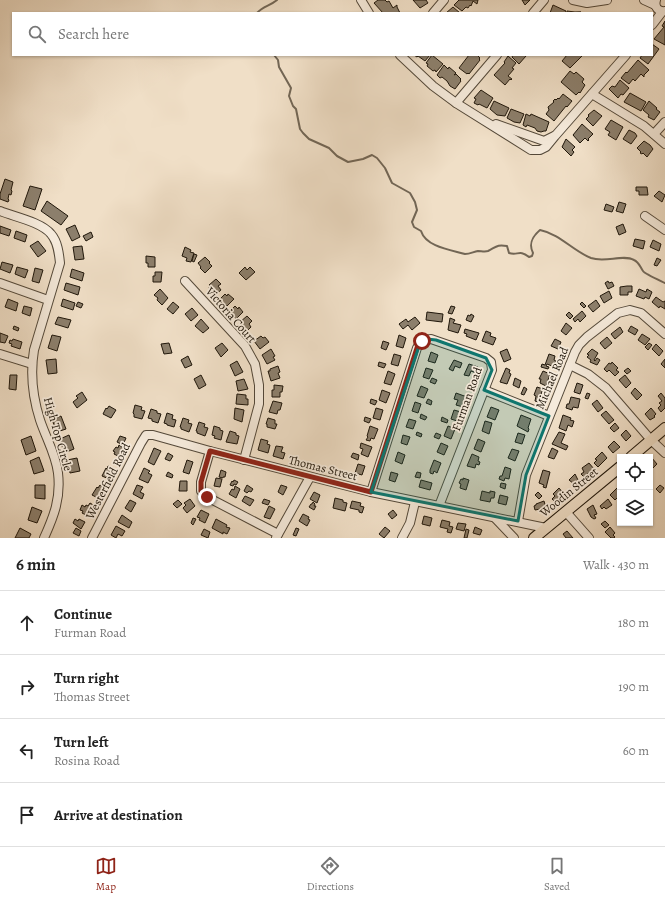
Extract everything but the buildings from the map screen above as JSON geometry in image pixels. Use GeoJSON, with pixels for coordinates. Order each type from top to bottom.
{"type":"FeatureCollection","features":[{"type":"Feature","properties":{"kind":"main road"},"geometry":{"type":"LineString","coordinates":[[635,454],[665,428]]}},
{"type":"Feature","properties":{"kind":"main road","name":"Woodin Street"},"geometry":{"type":"LineString","coordinates":[[534,538],[617,469]]}},
{"type":"Feature","properties":{"kind":"street"},"geometry":{"type":"LineString","coordinates":[[361,0],[368,12]]}},
{"type":"Feature","properties":{"kind":"street"},"geometry":{"type":"LineString","coordinates":[[434,12],[444,0]]}},
{"type":"Feature","properties":{"kind":"street"},"geometry":{"type":"LineString","coordinates":[[534,12],[544,0]]}},
{"type":"Feature","properties":{"kind":"street"},"geometry":{"type":"LineString","coordinates":[[573,0],[587,3],[607,0]]}},
{"type":"Feature","properties":{"kind":"street"},"geometry":{"type":"LineString","coordinates":[[644,0],[658,8],[653,22]]}},
{"type":"Feature","properties":{"kind":"street"},"geometry":{"type":"LineString","coordinates":[[401,56],[433,86],[456,103],[531,150],[540,150],[546,147],[625,56]]}},
{"type":"Feature","properties":{"kind":"street"},"geometry":{"type":"LineString","coordinates":[[456,103],[496,56]]}},
{"type":"Feature","properties":{"kind":"street"},"geometry":{"type":"LineString","coordinates":[[592,94],[644,126],[665,144]]}},
{"type":"Feature","properties":{"kind":"street"},"geometry":{"type":"LineString","coordinates":[[482,119],[541,140],[546,140],[555,136]]}},
{"type":"Feature","properties":{"kind":"street"},"geometry":{"type":"LineString","coordinates":[[654,134],[665,122]]}},
{"type":"Feature","properties":{"kind":"street","name":"High Top Circle"},"geometry":{"type":"LineString","coordinates":[[0,212],[42,227],[51,234],[59,252],[60,263],[34,350],[32,364],[33,387],[40,420],[52,450],[58,472],[58,503],[53,519],[44,538]]}},
{"type":"Feature","properties":{"kind":"street"},"geometry":{"type":"LineString","coordinates":[[645,216],[665,230]]}},
{"type":"Feature","properties":{"kind":"street","name":"Victoria Court"},"geometry":{"type":"LineString","coordinates":[[185,281],[245,346],[254,364],[259,385],[259,404],[244,460]]}},
{"type":"Feature","properties":{"kind":"street"},"geometry":{"type":"LineString","coordinates":[[0,284],[48,300]]}},
{"type":"Feature","properties":{"kind":"street","name":"Michael Road"},"geometry":{"type":"LineString","coordinates":[[518,521],[526,475],[579,345],[618,313],[630,310],[641,313],[665,334]]}},
{"type":"Feature","properties":{"kind":"street","name":"Furman Road"},"geometry":{"type":"LineString","coordinates":[[371,492],[420,344],[427,339],[436,340],[486,358],[491,362],[492,370],[439,506]]}},
{"type":"Feature","properties":{"kind":"street"},"geometry":{"type":"LineString","coordinates":[[0,354],[32,364]]}},
{"type":"Feature","properties":{"kind":"street"},"geometry":{"type":"LineString","coordinates":[[570,365],[588,374],[606,388],[651,440],[665,453]]}},
{"type":"Feature","properties":{"kind":"street"},"geometry":{"type":"LineString","coordinates":[[484,390],[549,416]]}},
{"type":"Feature","properties":{"kind":"street","name":"Thomas Street"},"geometry":{"type":"LineString","coordinates":[[146,435],[153,434],[210,451],[371,492],[495,518],[518,521],[546,528]]}},
{"type":"Feature","properties":{"kind":"street","name":"Westerfield Road"},"geometry":{"type":"LineString","coordinates":[[92,538],[146,435]]}},
{"type":"Feature","properties":{"kind":"street"},"geometry":{"type":"LineString","coordinates":[[210,451],[201,482],[201,491],[207,497],[277,536],[310,477]]}},
{"type":"Feature","properties":{"kind":"street"},"geometry":{"type":"LineString","coordinates":[[402,538],[410,523],[415,502]]}},
{"type":"Feature","properties":{"kind":"street"},"geometry":{"type":"LineString","coordinates":[[566,512],[589,538]]}},
{"type":"Feature","properties":{"kind":"street"},"geometry":{"type":"LineString","coordinates":[[495,518],[514,538]]}},
{"type":"Feature","properties":{"kind":"highlighted area"},"geometry":{"type":"Polygon","coordinates":[[[427,339],[436,340],[486,358],[492,370],[484,390],[549,416],[526,475],[518,521],[371,492],[420,343],[427,339]]]}},
{"type":"Feature","properties":{"kind":"waterway"},"geometry":{"type":"LineString","coordinates":[[258,12],[277,0]]}},
{"type":"Feature","properties":{"kind":"waterway"},"geometry":{"type":"LineString","coordinates":[[275,56],[278,60],[279,67],[291,88],[289,96],[293,106],[296,109],[300,129],[303,133],[309,139],[329,148],[337,156],[348,162],[363,159],[372,155],[377,158],[385,168],[392,183],[410,193],[417,210],[412,222],[414,227],[421,231],[428,241],[433,244],[465,254],[478,251],[487,251],[497,246],[504,245],[507,246],[509,253],[523,253],[529,257],[532,256],[533,253],[531,246],[532,240],[540,230],[554,235],[591,258],[602,260],[630,258],[636,261],[644,272],[665,283]]}},
{"type":"Feature","properties":{"kind":"route"},"geometry":{"type":"LineString","coordinates":[[207,497],[201,491],[201,482],[210,451],[371,492],[417,348],[422,341]]}}]}
